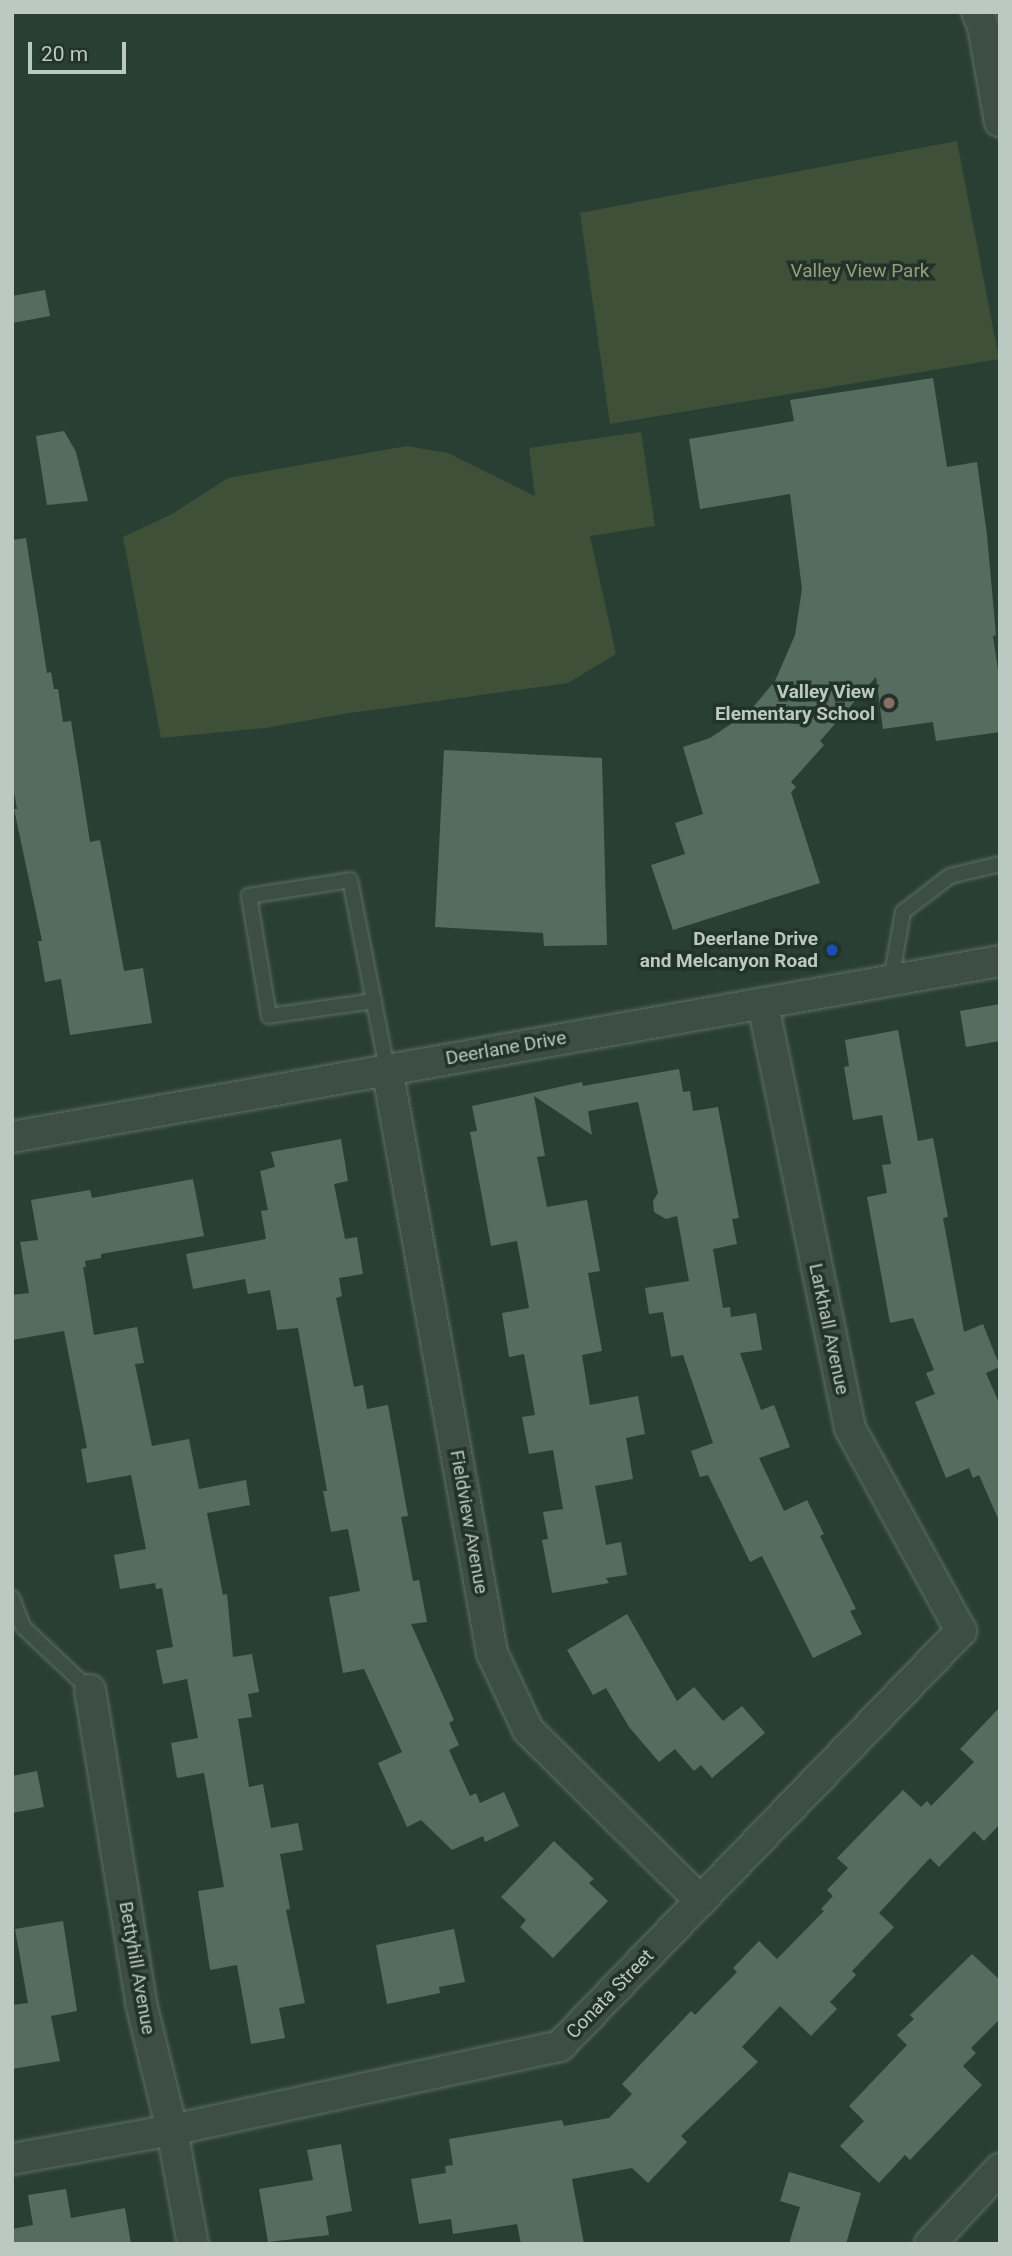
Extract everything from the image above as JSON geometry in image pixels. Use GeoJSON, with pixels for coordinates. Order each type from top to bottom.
{"type":"FeatureCollection","features":[{"type":"Feature","properties":{"kind":"street"},"geometry":{"type":"LineString","coordinates":[[976,12],[983,26],[1000,122]]}},
{"type":"Feature","properties":{"kind":"street","name":"Deerlane Drive"},"geometry":{"type":"LineString","coordinates":[[12,1137],[387,1068],[1000,961]]}},
{"type":"Feature","properties":{"kind":"street","name":"Larkhall Avenue"},"geometry":{"type":"LineString","coordinates":[[763,1003],[849,1428],[961,1631]]}},
{"type":"Feature","properties":{"kind":"street","name":"Fieldview Avenue"},"geometry":{"type":"LineString","coordinates":[[387,1068],[492,1653],[528,1730],[701,1901]]}},
{"type":"Feature","properties":{"kind":"street","name":"Conata Street"},"geometry":{"type":"LineString","coordinates":[[12,2159],[172,2130],[560,2046],[961,1631]]}},
{"type":"Feature","properties":{"kind":"street","name":"Bettyhill Avenue"},"geometry":{"type":"LineString","coordinates":[[90,1690],[141,2003],[172,2130],[193,2244]]}},
{"type":"Feature","properties":{"kind":"street"},"geometry":{"type":"LineString","coordinates":[[930,2244],[1000,2169]]}},
{"type":"Feature","properties":{"kind":"lane"},"geometry":{"type":"LineString","coordinates":[[891,980],[904,912],[950,876],[1000,864]]}},
{"type":"Feature","properties":{"kind":"lane"},"geometry":{"type":"LineString","coordinates":[[374,1001],[269,1016],[249,896],[350,880],[374,1001],[387,1068]]}},
{"type":"Feature","properties":{"kind":"lane"},"geometry":{"type":"LineString","coordinates":[[12,1598],[23,1627],[90,1690]]}},
{"type":"Feature","properties":{"kind":"green space","name":"Valley View Park"},"geometry":{"type":"Polygon","coordinates":[[[957,141],[999,359],[610,424],[580,213],[957,141]]]}},
{"type":"Feature","properties":{"kind":"green space"},"geometry":{"type":"Polygon","coordinates":[[[641,432],[655,526],[590,536],[616,654],[568,683],[343,714],[265,728],[161,738],[123,537],[172,514],[228,478],[407,446],[448,453],[535,496],[529,448],[641,432]]]}},
{"type":"Feature","properties":{"kind":"building"},"geometry":{"type":"Polygon","coordinates":[[[45,290],[50,316],[12,323],[12,296],[45,290]]]}},
{"type":"Feature","properties":{"kind":"building"},"geometry":{"type":"Polygon","coordinates":[[[933,378],[947,467],[977,462],[996,635],[993,636],[1000,683],[1000,732],[936,741],[933,722],[883,729],[876,677],[820,741],[824,745],[791,782],[796,787],[791,792],[820,883],[673,930],[651,865],[685,854],[675,823],[703,814],[683,747],[710,738],[749,712],[775,681],[795,635],[802,589],[790,494],[700,509],[689,439],[794,421],[790,400],[933,378]]]}},
{"type":"Feature","properties":{"kind":"building"},"geometry":{"type":"Polygon","coordinates":[[[64,431],[76,452],[88,501],[47,505],[36,436],[64,431]]]}},
{"type":"Feature","properties":{"kind":"building"},"geometry":{"type":"Polygon","coordinates":[[[26,538],[47,673],[51,672],[54,689],[58,689],[63,722],[71,721],[90,842],[100,840],[124,971],[143,968],[152,1023],[70,1035],[61,979],[45,982],[38,941],[42,941],[14,809],[17,809],[12,781],[12,540],[26,538]]]}},
{"type":"Feature","properties":{"kind":"building"},"geometry":{"type":"Polygon","coordinates":[[[444,750],[602,758],[607,945],[544,946],[543,933],[435,927],[444,750]]]}},
{"type":"Feature","properties":{"kind":"building"},"geometry":{"type":"Polygon","coordinates":[[[1000,1004],[1000,1041],[966,1047],[960,1011],[1000,1004]]]}},
{"type":"Feature","properties":{"kind":"building"},"geometry":{"type":"Polygon","coordinates":[[[898,1030],[918,1141],[933,1138],[948,1217],[943,1218],[964,1332],[983,1324],[1000,1367],[986,1373],[1000,1405],[1000,1523],[979,1475],[973,1478],[969,1468],[946,1478],[915,1402],[935,1394],[926,1373],[934,1370],[913,1318],[890,1323],[867,1197],[887,1193],[882,1165],[891,1164],[882,1115],[853,1120],[844,1067],[849,1066],[845,1040],[898,1030]]]}},
{"type":"Feature","properties":{"kind":"building"},"geometry":{"type":"Polygon","coordinates":[[[679,1069],[683,1092],[690,1091],[693,1111],[718,1107],[739,1218],[732,1219],[737,1244],[713,1249],[723,1308],[730,1307],[731,1317],[756,1313],[762,1350],[740,1353],[761,1410],[774,1405],[790,1447],[759,1458],[784,1511],[807,1500],[824,1534],[820,1536],[856,1609],[850,1611],[862,1634],[813,1658],[762,1556],[750,1562],[708,1475],[700,1477],[691,1451],[713,1443],[683,1355],[671,1357],[663,1312],[649,1314],[645,1288],[689,1281],[677,1216],[666,1219],[654,1212],[653,1201],[658,1193],[638,1102],[588,1111],[592,1135],[534,1096],[545,1156],[537,1157],[547,1207],[587,1200],[600,1271],[588,1273],[602,1351],[582,1355],[590,1405],[638,1396],[645,1434],[626,1438],[633,1479],[595,1486],[606,1545],[621,1542],[627,1575],[606,1578],[609,1583],[552,1593],[542,1540],[548,1539],[543,1512],[563,1509],[553,1450],[529,1454],[522,1417],[535,1415],[524,1354],[509,1357],[502,1313],[529,1308],[517,1241],[491,1246],[470,1132],[477,1131],[472,1106],[582,1082],[583,1086],[679,1069]]]}},
{"type":"Feature","properties":{"kind":"building"},"geometry":{"type":"Polygon","coordinates":[[[341,1139],[348,1181],[334,1184],[345,1239],[357,1237],[363,1274],[339,1278],[342,1296],[336,1298],[354,1387],[363,1385],[367,1409],[388,1405],[408,1516],[401,1517],[413,1581],[419,1580],[427,1622],[411,1624],[454,1720],[449,1723],[459,1745],[449,1750],[470,1796],[476,1793],[480,1803],[504,1792],[519,1826],[485,1842],[483,1836],[452,1850],[421,1820],[407,1827],[378,1763],[402,1752],[364,1669],[343,1673],[329,1597],[360,1591],[348,1529],[331,1532],[323,1491],[327,1491],[298,1328],[277,1330],[270,1290],[248,1294],[245,1279],[193,1289],[186,1254],[266,1239],[261,1211],[268,1210],[260,1171],[275,1167],[271,1152],[341,1139]]]}},
{"type":"Feature","properties":{"kind":"building"},"geometry":{"type":"Polygon","coordinates":[[[193,1179],[204,1236],[101,1254],[101,1258],[85,1261],[86,1267],[83,1267],[94,1335],[137,1327],[144,1363],[135,1364],[152,1446],[189,1439],[199,1489],[246,1480],[250,1505],[207,1513],[223,1595],[227,1594],[233,1657],[252,1654],[259,1692],[248,1694],[252,1717],[238,1719],[249,1787],[263,1784],[271,1828],[298,1823],[303,1850],[280,1854],[290,1909],[286,1910],[305,2003],[279,2008],[285,2038],[251,2044],[237,1965],[210,1970],[198,1891],[224,1887],[204,1773],[177,1778],[171,1743],[198,1738],[187,1679],[163,1684],[156,1650],[173,1647],[162,1588],[156,1589],[155,1583],[120,1589],[114,1555],[146,1549],[131,1475],[87,1483],[81,1449],[87,1448],[64,1331],[12,1340],[12,1295],[29,1293],[20,1242],[38,1240],[31,1200],[90,1190],[92,1198],[193,1179]]]}},
{"type":"Feature","properties":{"kind":"building"},"geometry":{"type":"Polygon","coordinates":[[[627,1614],[677,1701],[694,1687],[723,1721],[742,1706],[765,1733],[712,1778],[701,1765],[694,1771],[675,1749],[659,1762],[629,1727],[606,1688],[593,1695],[567,1650],[627,1614]]]}},
{"type":"Feature","properties":{"kind":"building"},"geometry":{"type":"Polygon","coordinates":[[[1000,1707],[1000,1824],[984,1841],[974,1831],[939,1867],[930,1858],[879,1913],[894,1927],[852,1971],[856,1975],[830,2002],[837,2009],[811,2036],[780,2006],[742,2047],[758,2062],[681,2136],[687,2142],[648,2183],[632,2168],[572,2179],[584,2244],[521,2244],[517,2224],[453,2234],[451,2219],[419,2224],[411,2179],[446,2173],[445,2166],[453,2165],[449,2139],[562,2120],[564,2126],[609,2118],[632,2094],[622,2084],[691,2011],[695,2015],[737,1972],[733,1968],[759,1941],[777,1959],[824,1911],[821,1909],[833,1896],[827,1890],[848,1868],[837,1858],[903,1790],[921,1807],[927,1801],[931,1806],[974,1762],[960,1749],[1000,1707]]]}},
{"type":"Feature","properties":{"kind":"building"},"geometry":{"type":"Polygon","coordinates":[[[37,1771],[44,1807],[12,1813],[12,1776],[37,1771]]]}},
{"type":"Feature","properties":{"kind":"building"},"geometry":{"type":"Polygon","coordinates":[[[554,1841],[594,1879],[589,1883],[608,1901],[553,1958],[520,1927],[526,1920],[501,1897],[554,1841]]]}},
{"type":"Feature","properties":{"kind":"building"},"geometry":{"type":"Polygon","coordinates":[[[63,1921],[77,2011],[51,2016],[60,2061],[12,2069],[12,2005],[28,2003],[15,1929],[63,1921]]]}},
{"type":"Feature","properties":{"kind":"building"},"geometry":{"type":"Polygon","coordinates":[[[454,1929],[465,1982],[439,1987],[440,1993],[387,2004],[376,1945],[454,1929]]]}},
{"type":"Feature","properties":{"kind":"building"},"geometry":{"type":"Polygon","coordinates":[[[972,1954],[1000,1980],[1000,2019],[971,2048],[976,2053],[963,2066],[982,2085],[910,2160],[905,2155],[879,2183],[840,2146],[864,2121],[849,2106],[907,2045],[897,2035],[914,2019],[910,2015],[972,1954]]]}},
{"type":"Feature","properties":{"kind":"building"},"geometry":{"type":"Polygon","coordinates":[[[341,2144],[352,2211],[326,2216],[329,2235],[268,2242],[259,2189],[313,2180],[307,2150],[341,2144]]]}},
{"type":"Feature","properties":{"kind":"building"},"geometry":{"type":"Polygon","coordinates":[[[789,2172],[861,2193],[846,2244],[789,2244],[800,2207],[780,2201],[789,2172]]]}},
{"type":"Feature","properties":{"kind":"building"},"geometry":{"type":"Polygon","coordinates":[[[66,2189],[71,2218],[125,2208],[131,2244],[12,2244],[12,2229],[33,2225],[28,2195],[66,2189]]]}},
{"type":"Feature","properties":{"kind":"place","name":"Valley View Elementary School"},"geometry":{"type":"Point","coordinates":[889,703]}},
{"type":"Feature","properties":{"kind":"place","name":"Deerlane Drive and Melcanyon Road"},"geometry":{"type":"Point","coordinates":[832,950]}}]}
